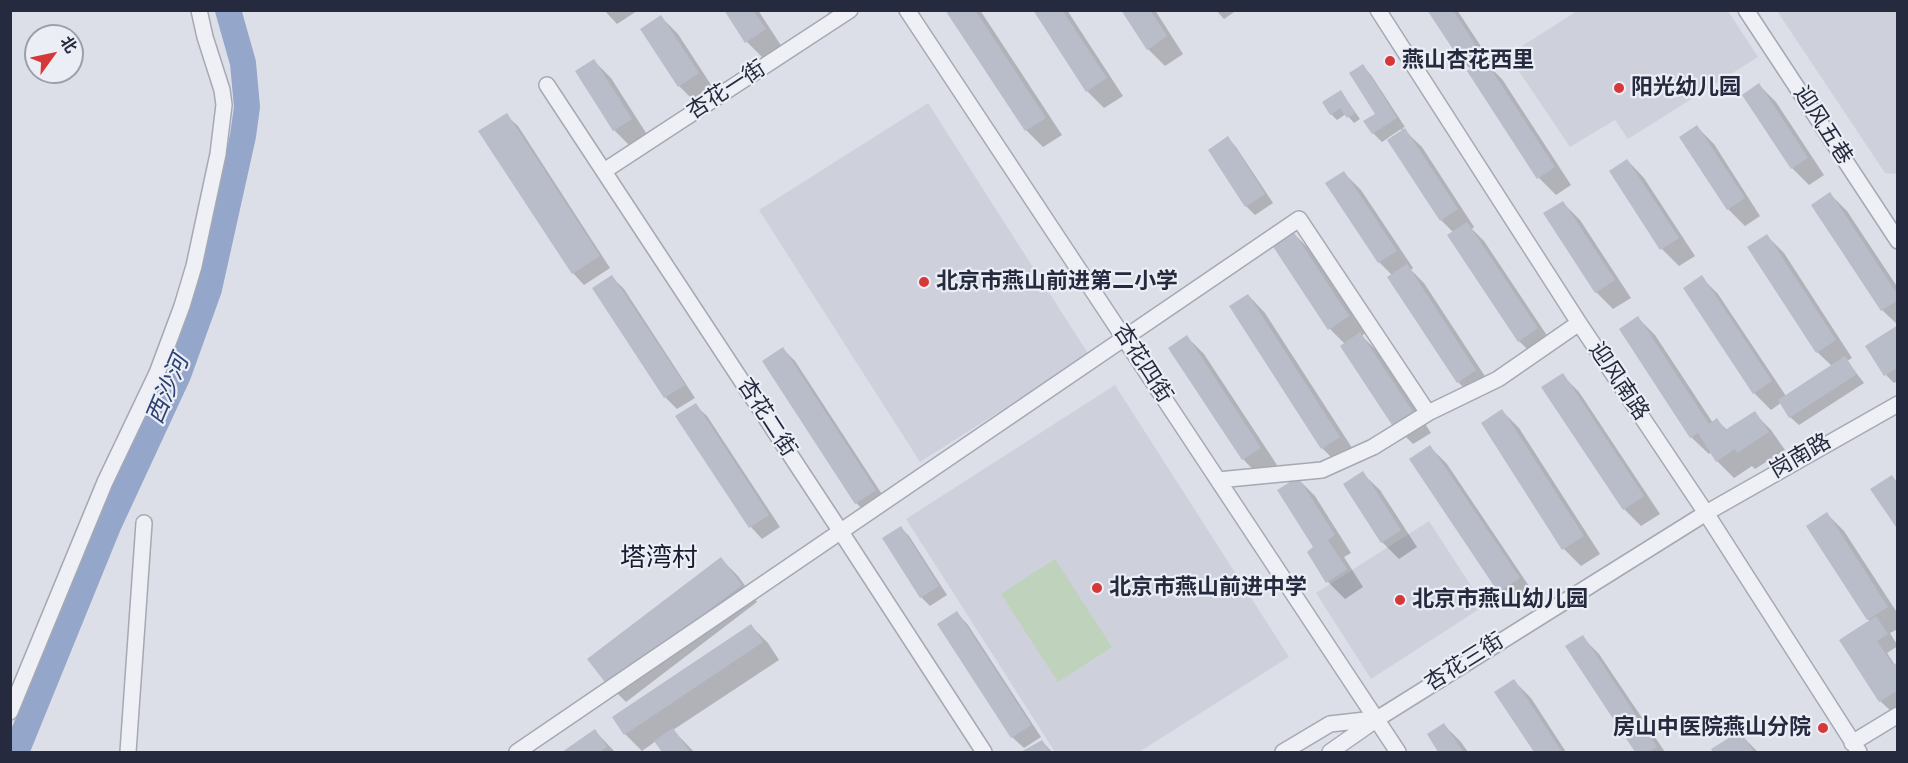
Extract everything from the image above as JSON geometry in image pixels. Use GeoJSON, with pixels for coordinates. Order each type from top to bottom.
{"type":"FeatureCollection","features":[{"type":"Feature","properties":{"kind":"street"},"geometry":{"type":"LineString","coordinates":[[10,712],[105,482],[157,373],[194,266],[218,154],[224,105],[222,90],[199,10]]}},
{"type":"Feature","properties":{"kind":"street","name":"杏花一街"},"geometry":{"type":"LineString","coordinates":[[604,171],[850,10]]}},
{"type":"Feature","properties":{"kind":"street","name":"杏花四街"},"geometry":{"type":"LineString","coordinates":[[907,10],[1398,753]]}},
{"type":"Feature","properties":{"kind":"street","name":"迎风南路"},"geometry":{"type":"LineString","coordinates":[[1378,10],[1579,323],[1706,513],[1855,748]]}},
{"type":"Feature","properties":{"kind":"street","name":"迎风五巷"},"geometry":{"type":"LineString","coordinates":[[1746,10],[1898,241]]}},
{"type":"Feature","properties":{"kind":"street","name":"杏花二街"},"geometry":{"type":"LineString","coordinates":[[547,85],[841,531],[984,753]]}},
{"type":"Feature","properties":{"kind":"street"},"geometry":{"type":"LineString","coordinates":[[517,753],[1299,219],[1428,412]]}},
{"type":"Feature","properties":{"kind":"street"},"geometry":{"type":"LineString","coordinates":[[1218,480],[1322,470],[1373,447],[1428,412],[1498,379],[1579,323]]}},
{"type":"Feature","properties":{"kind":"street","name":"岗南路"},"geometry":{"type":"LineString","coordinates":[[1706,513],[1898,404]]}},
{"type":"Feature","properties":{"kind":"street","name":"杏花三街"},"geometry":{"type":"LineString","coordinates":[[1330,753],[1377,719],[1706,513]]}},
{"type":"Feature","properties":{"kind":"street"},"geometry":{"type":"LineString","coordinates":[[128,753],[144,523]]}},
{"type":"Feature","properties":{"kind":"street"},"geometry":{"type":"LineString","coordinates":[[1855,748],[1898,715]]}},
{"type":"Feature","properties":{"kind":"street","name":"杏花三街"},"geometry":{"type":"LineString","coordinates":[[1283,753],[1330,724],[1377,719]]}},
{"type":"Feature","properties":{"kind":"shaded area","name":"阳光幼儿园"},"geometry":{"type":"Polygon","coordinates":[[[1577,11],[1728,11],[1758,57],[1628,139],[1615,120],[1570,147],[1508,55],[1577,11]]]}},
{"type":"Feature","properties":{"kind":"shaded area"},"geometry":{"type":"Polygon","coordinates":[[[1777,11],[1897,11],[1897,174],[1885,173],[1777,11]]]}},
{"type":"Feature","properties":{"kind":"shaded area","name":"北京市燕山前进第二小学"},"geometry":{"type":"Polygon","coordinates":[[[928,103],[1089,355],[920,462],[759,210],[928,103]]]}},
{"type":"Feature","properties":{"kind":"shaded area","name":"北京市燕山前进中学"},"geometry":{"type":"Polygon","coordinates":[[[1115,385],[1289,657],[1139,752],[1055,752],[906,519],[1115,385]]]}},
{"type":"Feature","properties":{"kind":"shaded area","name":"北京市燕山幼儿园"},"geometry":{"type":"Polygon","coordinates":[[[1429,521],[1484,606],[1371,679],[1316,593],[1429,521]]]}},
{"type":"Feature","properties":{"kind":"green space"},"geometry":{"type":"Polygon","coordinates":[[[1055,559],[1112,647],[1058,682],[1001,594],[1055,559]]]}},
{"type":"Feature","properties":{"kind":"building"},"geometry":{"type":"Polygon","coordinates":[[[724,10],[753,10],[766,29],[745,43],[724,10]]]}},
{"type":"Feature","properties":{"kind":"building"},"geometry":{"type":"Polygon","coordinates":[[[945,10],[975,10],[1046,118],[1025,131],[945,10]]]}},
{"type":"Feature","properties":{"kind":"building"},"geometry":{"type":"Polygon","coordinates":[[[1033,10],[1062,10],[1107,78],[1086,92],[1033,10]]]}},
{"type":"Feature","properties":{"kind":"building"},"geometry":{"type":"Polygon","coordinates":[[[1121,10],[1150,10],[1167,36],[1147,50],[1121,10]]]}},
{"type":"Feature","properties":{"kind":"building"},"geometry":{"type":"Polygon","coordinates":[[[1427,10],[1453,10],[1478,49],[1460,60],[1427,10]]]}},
{"type":"Feature","properties":{"kind":"building"},"geometry":{"type":"Polygon","coordinates":[[[661,15],[699,73],[678,87],[640,29],[661,15]]]}},
{"type":"Feature","properties":{"kind":"building"},"geometry":{"type":"Polygon","coordinates":[[[594,59],[632,119],[613,131],[575,71],[594,59]]]}},
{"type":"Feature","properties":{"kind":"building"},"geometry":{"type":"Polygon","coordinates":[[[1485,60],[1555,167],[1537,179],[1467,71],[1485,60]]]}},
{"type":"Feature","properties":{"kind":"building"},"geometry":{"type":"Polygon","coordinates":[[[1363,64],[1397,118],[1372,134],[1363,121],[1375,114],[1349,73],[1363,64]]]}},
{"type":"Feature","properties":{"kind":"building"},"geometry":{"type":"Polygon","coordinates":[[[1759,83],[1808,158],[1791,169],[1742,95],[1759,83]]]}},
{"type":"Feature","properties":{"kind":"building"},"geometry":{"type":"Polygon","coordinates":[[[1341,90],[1355,113],[1347,118],[1340,108],[1330,115],[1322,102],[1341,90]]]}},
{"type":"Feature","properties":{"kind":"building"},"geometry":{"type":"Polygon","coordinates":[[[507,113],[600,256],[572,274],[478,131],[507,113]]]}},
{"type":"Feature","properties":{"kind":"building"},"geometry":{"type":"Polygon","coordinates":[[[1697,125],[1745,198],[1727,210],[1679,137],[1697,125]]]}},
{"type":"Feature","properties":{"kind":"building"},"geometry":{"type":"Polygon","coordinates":[[[1405,128],[1458,209],[1440,221],[1387,140],[1405,128]]]}},
{"type":"Feature","properties":{"kind":"building"},"geometry":{"type":"Polygon","coordinates":[[[1228,136],[1265,194],[1245,207],[1208,150],[1228,136]]]}},
{"type":"Feature","properties":{"kind":"building"},"geometry":{"type":"Polygon","coordinates":[[[1627,159],[1679,238],[1660,250],[1609,171],[1627,159]]]}},
{"type":"Feature","properties":{"kind":"building"},"geometry":{"type":"Polygon","coordinates":[[[1344,171],[1397,251],[1378,263],[1325,183],[1344,171]]]}},
{"type":"Feature","properties":{"kind":"building"},"geometry":{"type":"Polygon","coordinates":[[[1830,192],[1898,295],[1898,300],[1881,311],[1811,205],[1830,192]]]}},
{"type":"Feature","properties":{"kind":"building"},"geometry":{"type":"Polygon","coordinates":[[[1563,201],[1615,280],[1595,293],[1543,213],[1563,201]]]}},
{"type":"Feature","properties":{"kind":"building"},"geometry":{"type":"Polygon","coordinates":[[[1467,222],[1538,328],[1518,342],[1447,235],[1467,222]]]}},
{"type":"Feature","properties":{"kind":"building"},"geometry":{"type":"Polygon","coordinates":[[[1293,231],[1349,316],[1328,330],[1272,245],[1293,231]]]}},
{"type":"Feature","properties":{"kind":"building"},"geometry":{"type":"Polygon","coordinates":[[[1767,234],[1836,340],[1816,353],[1747,247],[1767,234]]]}},
{"type":"Feature","properties":{"kind":"building"},"geometry":{"type":"Polygon","coordinates":[[[1407,264],[1476,370],[1457,383],[1387,277],[1407,264]]]}},
{"type":"Feature","properties":{"kind":"building"},"geometry":{"type":"Polygon","coordinates":[[[612,275],[685,385],[664,398],[592,288],[612,275]]]}},
{"type":"Feature","properties":{"kind":"building"},"geometry":{"type":"Polygon","coordinates":[[[1702,275],[1772,381],[1753,394],[1683,288],[1702,275]]]}},
{"type":"Feature","properties":{"kind":"building"},"geometry":{"type":"Polygon","coordinates":[[[1248,294],[1340,437],[1321,449],[1229,306],[1248,294]]]}},
{"type":"Feature","properties":{"kind":"building"},"geometry":{"type":"Polygon","coordinates":[[[1638,316],[1709,424],[1717,418],[1725,430],[1755,411],[1769,432],[1737,453],[1735,449],[1716,462],[1698,433],[1690,438],[1619,329],[1638,316]]]}},
{"type":"Feature","properties":{"kind":"building"},"geometry":{"type":"Polygon","coordinates":[[[1898,325],[1898,367],[1884,376],[1865,346],[1898,325]]]}},
{"type":"Feature","properties":{"kind":"building"},"geometry":{"type":"Polygon","coordinates":[[[1360,332],[1415,415],[1394,428],[1340,346],[1360,332]]]}},
{"type":"Feature","properties":{"kind":"building"},"geometry":{"type":"Polygon","coordinates":[[[1187,335],[1261,448],[1242,460],[1168,348],[1187,335]]]}},
{"type":"Feature","properties":{"kind":"building"},"geometry":{"type":"Polygon","coordinates":[[[783,347],[876,490],[855,504],[762,361],[783,347]]]}},
{"type":"Feature","properties":{"kind":"building"},"geometry":{"type":"Polygon","coordinates":[[[1845,356],[1857,374],[1789,418],[1778,400],[1845,356]]]}},
{"type":"Feature","properties":{"kind":"building"},"geometry":{"type":"Polygon","coordinates":[[[1563,373],[1644,496],[1623,510],[1541,387],[1563,373]]]}},
{"type":"Feature","properties":{"kind":"building"},"geometry":{"type":"Polygon","coordinates":[[[696,403],[769,515],[749,528],[675,416],[696,403]]]}},
{"type":"Feature","properties":{"kind":"building"},"geometry":{"type":"Polygon","coordinates":[[[1502,409],[1584,536],[1562,550],[1481,423],[1502,409]]]}},
{"type":"Feature","properties":{"kind":"building"},"geometry":{"type":"Polygon","coordinates":[[[1430,445],[1520,578],[1498,592],[1409,459],[1430,445]]]}},
{"type":"Feature","properties":{"kind":"building"},"geometry":{"type":"Polygon","coordinates":[[[1363,471],[1401,530],[1381,543],[1343,484],[1363,471]]]}},
{"type":"Feature","properties":{"kind":"building"},"geometry":{"type":"Polygon","coordinates":[[[1892,475],[1898,484],[1898,530],[1870,489],[1892,475]]]}},
{"type":"Feature","properties":{"kind":"building"},"geometry":{"type":"Polygon","coordinates":[[[1298,477],[1335,535],[1328,540],[1347,569],[1326,583],[1307,552],[1313,547],[1277,490],[1298,477]]]}},
{"type":"Feature","properties":{"kind":"building"},"geometry":{"type":"Polygon","coordinates":[[[1827,512],[1888,607],[1867,620],[1806,526],[1827,512]]]}},
{"type":"Feature","properties":{"kind":"building"},"geometry":{"type":"Polygon","coordinates":[[[901,526],[939,586],[920,598],[882,538],[901,526]]]}},
{"type":"Feature","properties":{"kind":"building"},"geometry":{"type":"Polygon","coordinates":[[[721,557],[742,585],[608,686],[587,659],[721,557]]]}},
{"type":"Feature","properties":{"kind":"building"},"geometry":{"type":"Polygon","coordinates":[[[957,611],[1031,725],[1011,738],[937,624],[957,611]]]}},
{"type":"Feature","properties":{"kind":"building"},"geometry":{"type":"Polygon","coordinates":[[[1876,616],[1888,634],[1877,641],[1893,665],[1898,662],[1898,690],[1879,702],[1839,640],[1876,616]]]}},
{"type":"Feature","properties":{"kind":"building"},"geometry":{"type":"Polygon","coordinates":[[[751,624],[763,642],[624,735],[612,717],[751,624]]]}},
{"type":"Feature","properties":{"kind":"building"},"geometry":{"type":"Polygon","coordinates":[[[1583,635],[1657,747],[1648,752],[1635,752],[1565,646],[1583,635]]]}},
{"type":"Feature","properties":{"kind":"building"},"geometry":{"type":"Polygon","coordinates":[[[1514,679],[1562,752],[1534,752],[1494,692],[1514,679]]]}},
{"type":"Feature","properties":{"kind":"building"},"geometry":{"type":"Polygon","coordinates":[[[1444,723],[1463,752],[1438,752],[1427,734],[1444,723]]]}},
{"type":"Feature","properties":{"kind":"building"},"geometry":{"type":"Polygon","coordinates":[[[673,728],[690,752],[662,752],[654,741],[673,728]]]}},
{"type":"Feature","properties":{"kind":"building"},"geometry":{"type":"Polygon","coordinates":[[[595,729],[607,747],[599,752],[562,752],[595,729]]]}},
{"type":"Feature","properties":{"kind":"building"},"geometry":{"type":"Polygon","coordinates":[[[1740,731],[1754,752],[1713,752],[1711,749],[1740,731]]]}},
{"type":"Feature","properties":{"kind":"building"},"geometry":{"type":"Polygon","coordinates":[[[1042,740],[1050,752],[1021,752],[1042,740]]]}},
{"type":"Feature","properties":{"kind":"waterway","name":"西沙河"},"geometry":{"type":"LineString","coordinates":[[16,752],[108,526],[178,375],[209,289],[243,136],[247,107],[243,63],[228,10]]}},
{"type":"Feature","properties":{"kind":"place","name":"燕山杏花西里"},"geometry":{"type":"Point","coordinates":[1390,61]}},
{"type":"Feature","properties":{"kind":"place","name":"阳光幼儿园"},"geometry":{"type":"Point","coordinates":[1619,88]}},
{"type":"Feature","properties":{"kind":"place","name":"北京市燕山前进第二小学"},"geometry":{"type":"Point","coordinates":[924,282]}},
{"type":"Feature","properties":{"kind":"place","name":"北京市燕山前进中学"},"geometry":{"type":"Point","coordinates":[1097,588]}},
{"type":"Feature","properties":{"kind":"place","name":"北京市燕山幼儿园"},"geometry":{"type":"Point","coordinates":[1400,600]}},
{"type":"Feature","properties":{"kind":"place","name":"房山中医院燕山分院"},"geometry":{"type":"Point","coordinates":[1823,728]}},
{"type":"Feature","properties":{"kind":"district","name":"塔湾村"},"geometry":{"type":"Point","coordinates":[659,559]}}]}
